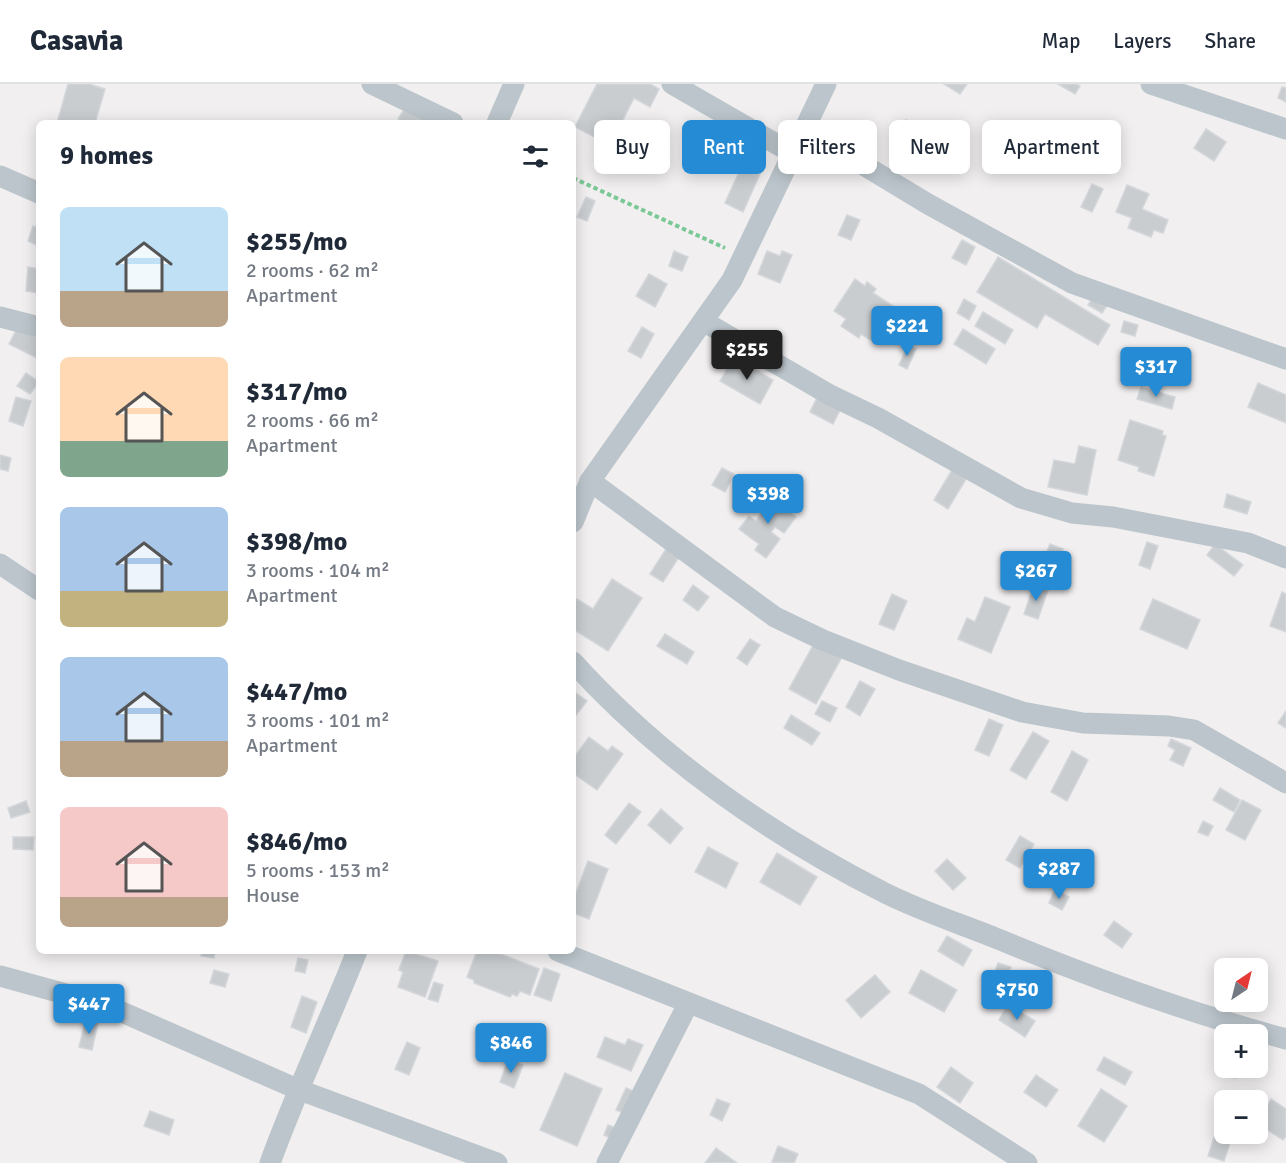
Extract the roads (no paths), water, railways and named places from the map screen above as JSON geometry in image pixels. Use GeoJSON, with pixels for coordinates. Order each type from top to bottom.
{"type":"FeatureCollection","features":[{"type":"Feature","properties":{"kind":"street"},"geometry":{"type":"LineString","coordinates":[[372,84],[447,120]]}},
{"type":"Feature","properties":{"kind":"street"},"geometry":{"type":"LineString","coordinates":[[498,120],[514,84]]}},
{"type":"Feature","properties":{"kind":"street"},"geometry":{"type":"LineString","coordinates":[[672,84],[778,145]]}},
{"type":"Feature","properties":{"kind":"street"},"geometry":{"type":"LineString","coordinates":[[808,120],[826,84]]}},
{"type":"Feature","properties":{"kind":"street"},"geometry":{"type":"LineString","coordinates":[[1151,84],[1286,129]]}},
{"type":"Feature","properties":{"kind":"street"},"geometry":{"type":"LineString","coordinates":[[877,173],[1072,284],[1286,359]]}},
{"type":"Feature","properties":{"kind":"street"},"geometry":{"type":"LineString","coordinates":[[576,515],[591,482],[732,280],[782,174]]}},
{"type":"Feature","properties":{"kind":"street"},"geometry":{"type":"LineString","coordinates":[[0,176],[36,192]]}},
{"type":"Feature","properties":{"kind":"street"},"geometry":{"type":"LineString","coordinates":[[0,317],[36,326]]}},
{"type":"Feature","properties":{"kind":"street"},"geometry":{"type":"LineString","coordinates":[[704,321],[830,395],[878,418],[1021,498],[1072,513],[1113,517],[1248,543],[1286,558]]}},
{"type":"Feature","properties":{"kind":"street"},"geometry":{"type":"LineString","coordinates":[[591,482],[767,611],[823,640],[899,670],[1022,712],[1083,723],[1169,726],[1194,730],[1286,783]]}},
{"type":"Feature","properties":{"kind":"street"},"geometry":{"type":"LineString","coordinates":[[0,564],[36,588]]}},
{"type":"Feature","properties":{"kind":"street"},"geometry":{"type":"LineString","coordinates":[[576,665],[613,706],[726,799],[798,846],[887,894],[1057,964],[1227,1023],[1286,1039]]}},
{"type":"Feature","properties":{"kind":"street"},"geometry":{"type":"LineString","coordinates":[[270,1163],[297,1089],[319,1045],[356,954]]}},
{"type":"Feature","properties":{"kind":"street"},"geometry":{"type":"LineString","coordinates":[[565,954],[919,1094],[1027,1163]]}},
{"type":"Feature","properties":{"kind":"street"},"geometry":{"type":"LineString","coordinates":[[0,976],[106,1005],[297,1089],[497,1163]]}},
{"type":"Feature","properties":{"kind":"street"},"geometry":{"type":"LineString","coordinates":[[608,1163],[688,1004]]}}]}
